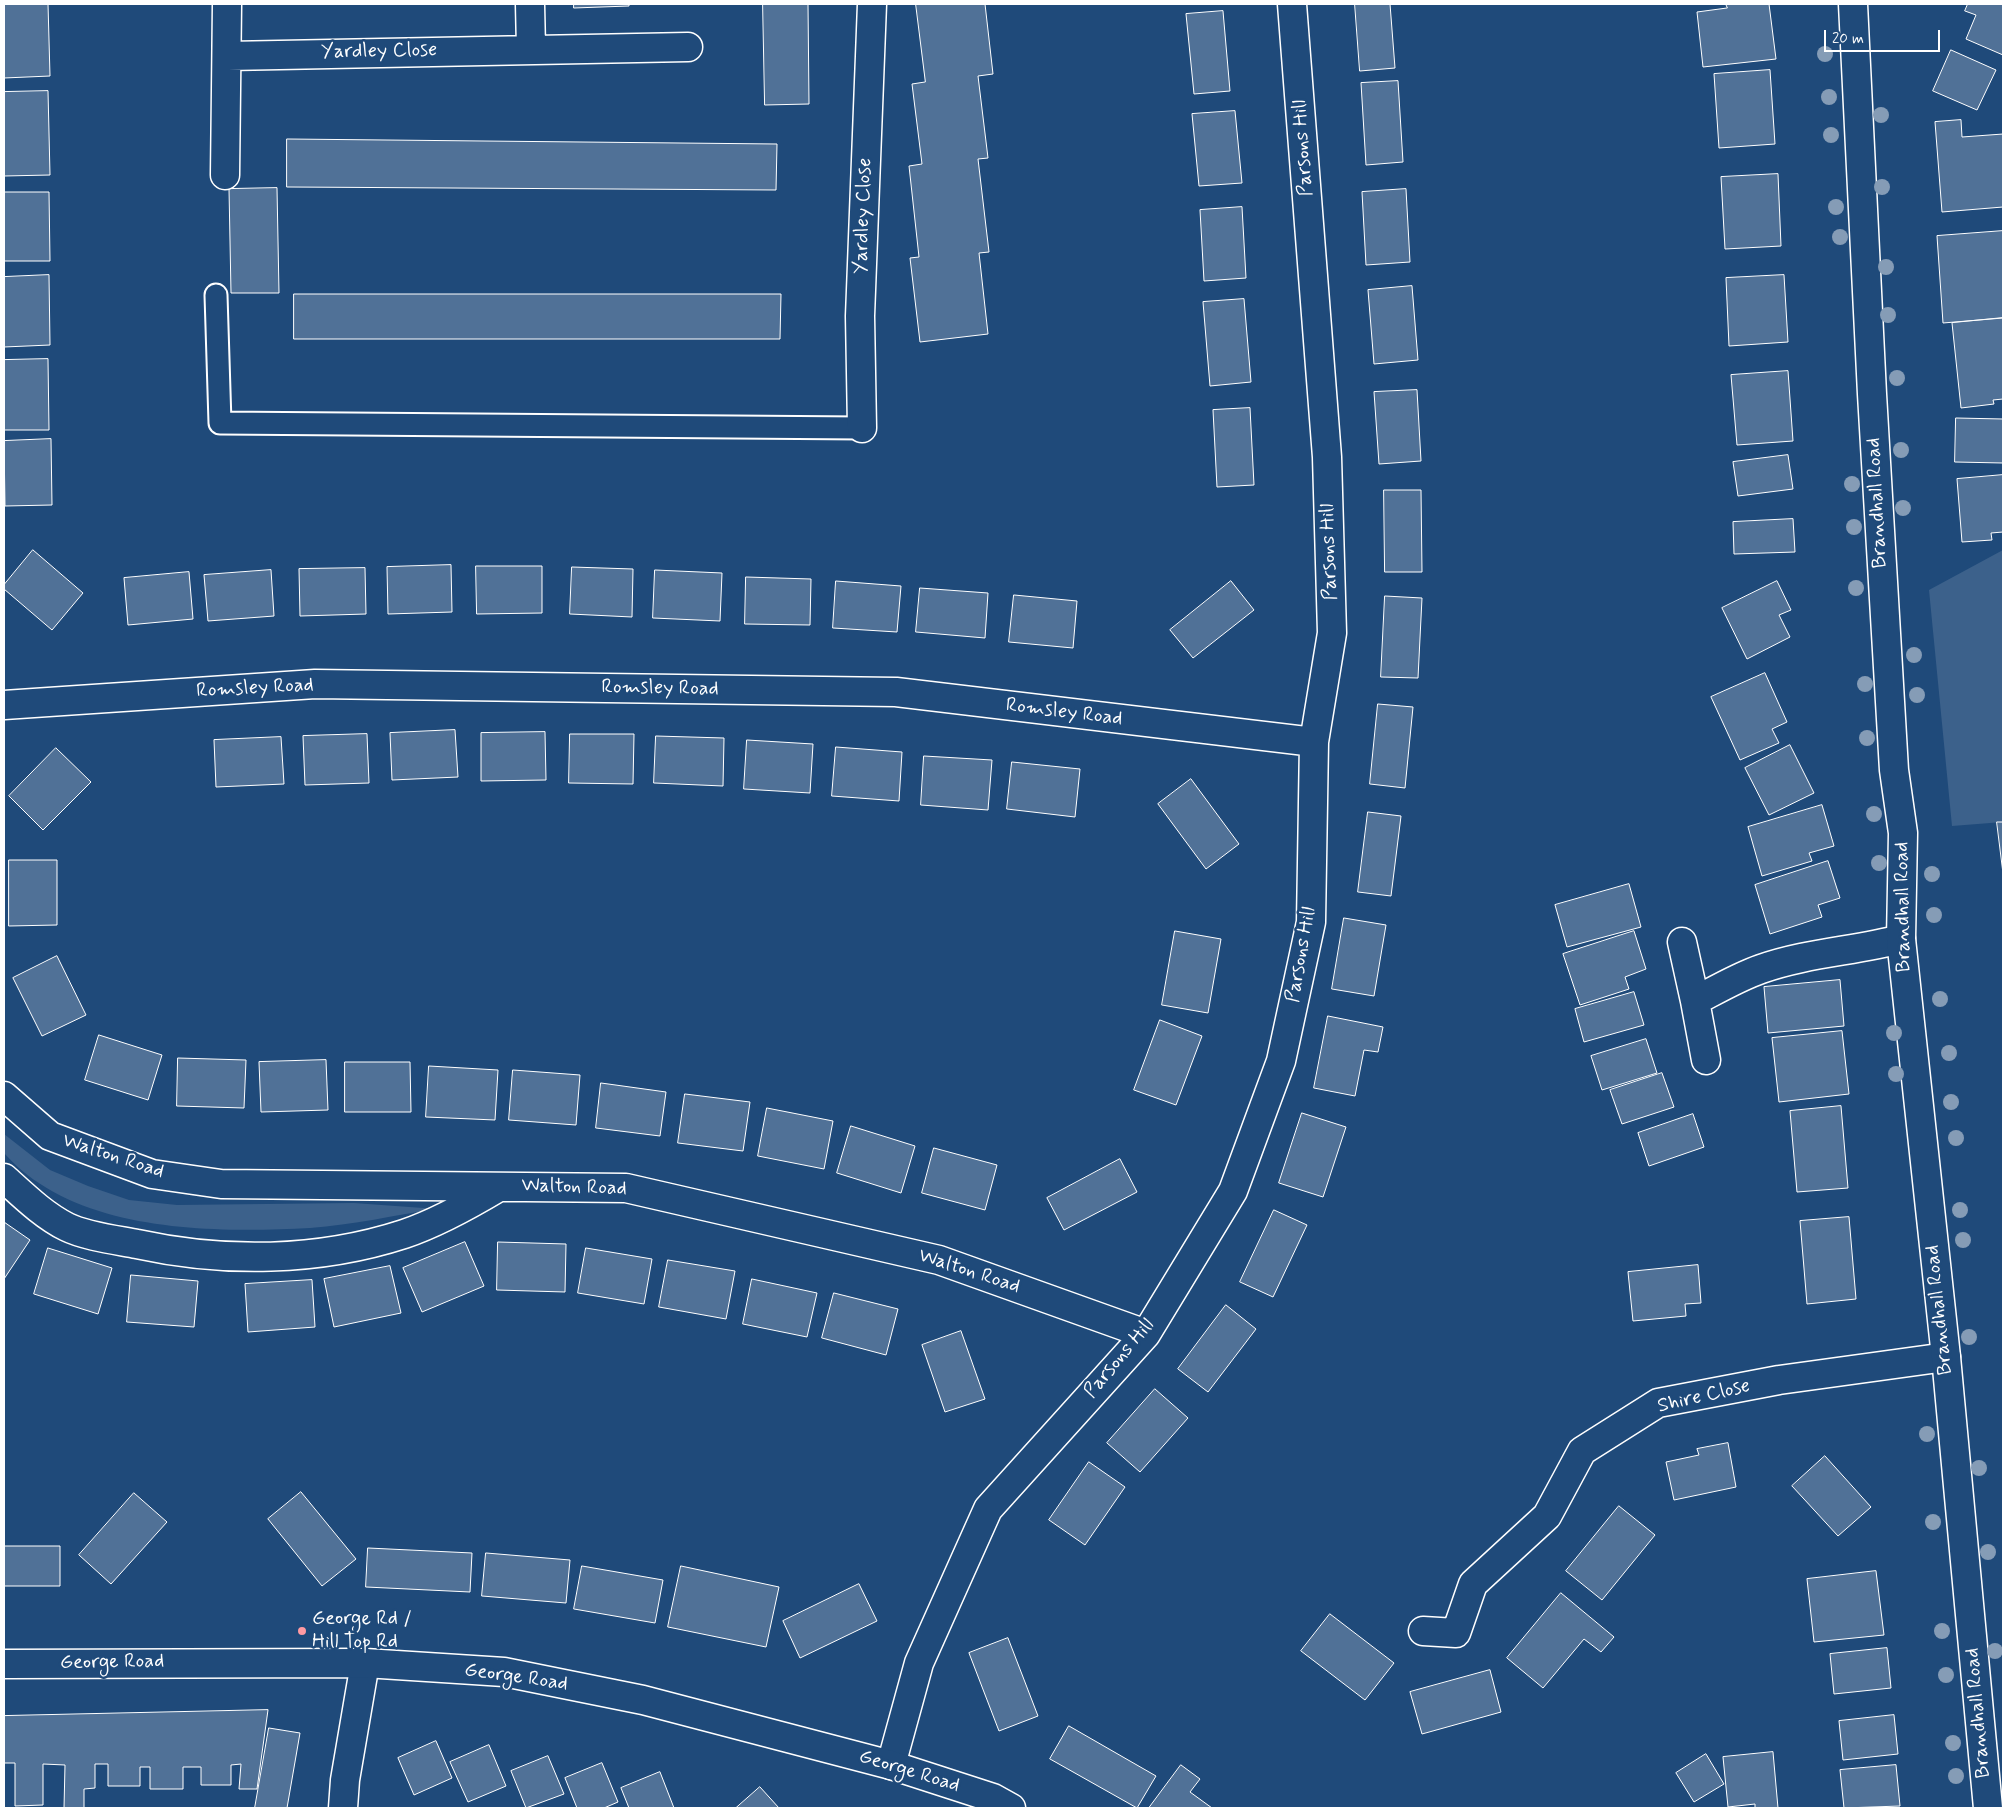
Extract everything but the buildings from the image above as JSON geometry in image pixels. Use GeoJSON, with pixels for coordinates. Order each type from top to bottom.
{"type":"FeatureCollection","features":[{"type":"Feature","properties":{"kind":"street"},"geometry":{"type":"LineString","coordinates":[[225,175],[228,56],[227,4]]}},
{"type":"Feature","properties":{"kind":"street"},"geometry":{"type":"LineString","coordinates":[[530,4],[531,49]]}},
{"type":"Feature","properties":{"kind":"street","name":"Yardley Close"},"geometry":{"type":"LineString","coordinates":[[862,428],[860,316],[872,4]]}},
{"type":"Feature","properties":{"kind":"street","name":"Parsons Hill"},"geometry":{"type":"LineString","coordinates":[[891,1765],[919,1663],[988,1509],[1146,1334],[1233,1191],[1281,1061],[1311,922],[1314,742],[1332,633],[1326,447],[1292,4]]}},
{"type":"Feature","properties":{"kind":"street","name":"Brandhall Road"},"geometry":{"type":"LineString","coordinates":[[1853,4],[1872,404],[1892,751],[1903,833],[1901,938],[1946,1357],[1988,1808]]}},
{"type":"Feature","properties":{"kind":"street","name":"Yardley Close"},"geometry":{"type":"LineString","coordinates":[[228,56],[688,47]]}},
{"type":"Feature","properties":{"kind":"street","name":"Romsley Road"},"geometry":{"type":"LineString","coordinates":[[4,705],[315,684],[896,692],[1314,742]]}},
{"type":"Feature","properties":{"kind":"street"},"geometry":{"type":"LineString","coordinates":[[1695,1001],[1761,969],[1840,950],[1870,947],[1901,938]]}},
{"type":"Feature","properties":{"kind":"street"},"geometry":{"type":"LineString","coordinates":[[1682,942],[1706,1060]]}},
{"type":"Feature","properties":{"kind":"street","name":"Walton Road"},"geometry":{"type":"LineString","coordinates":[[4,1096],[50,1136],[152,1174],[221,1184],[626,1188],[939,1260],[1146,1334]]}},
{"type":"Feature","properties":{"kind":"street"},"geometry":{"type":"LineString","coordinates":[[4,1178],[32,1203],[68,1227],[158,1249],[210,1256],[257,1257],[314,1254],[365,1245],[406,1234],[452,1213],[501,1186]]}},
{"type":"Feature","properties":{"kind":"street","name":"Shire Close"},"geometry":{"type":"LineString","coordinates":[[1423,1631],[1456,1633],[1473,1584],[1547,1516],[1582,1451],[1658,1403],[1778,1380],[1946,1357]]}},
{"type":"Feature","properties":{"kind":"street"},"geometry":{"type":"LineString","coordinates":[[343,1808],[345,1780],[365,1663]]}},
{"type":"Feature","properties":{"kind":"street","name":"George Road"},"geometry":{"type":"LineString","coordinates":[[4,1664],[365,1663],[504,1672],[643,1700],[891,1765],[993,1798],[1011,1808]]}},
{"type":"Feature","properties":{"kind":"lane"},"geometry":{"type":"LineString","coordinates":[[216,295],[220,423],[862,428]]}},
{"type":"Feature","properties":{"kind":"shaded area"},"geometry":{"type":"Polygon","coordinates":[[[2003,550],[2003,822],[1952,826],[1929,590],[2003,550]]]}},
{"type":"Feature","properties":{"kind":"shaded area"},"geometry":{"type":"Polygon","coordinates":[[[4,1134],[50,1170],[129,1200],[177,1205],[354,1203],[437,1209],[310,1228],[231,1230],[189,1228],[147,1222],[106,1213],[68,1199],[34,1179],[4,1153],[4,1134]]]}},
{"type":"Feature","properties":{"kind":"place","name":"George Rd / Hill Top Rd"},"geometry":{"type":"Point","coordinates":[302,1631]}}]}
